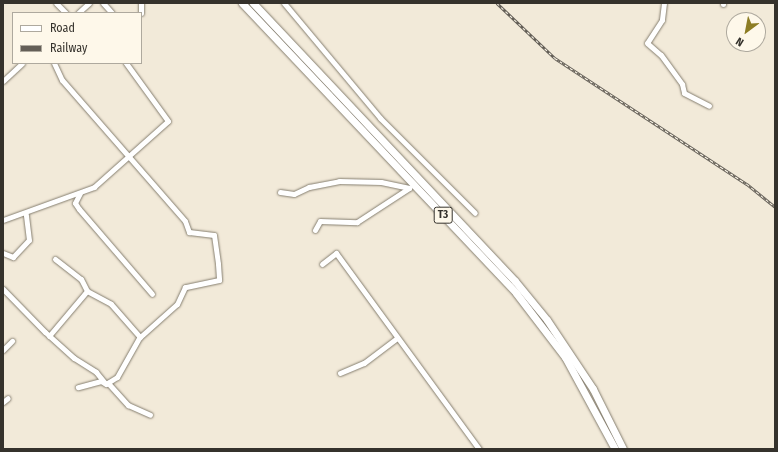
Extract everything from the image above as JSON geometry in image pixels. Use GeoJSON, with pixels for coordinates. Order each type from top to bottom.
{"type":"FeatureCollection","features":[{"type":"Feature","properties":{"kind":"highway","name":"T3"},"geometry":{"type":"LineString","coordinates":[[242,3],[540,323],[588,395],[615,449]]}},
{"type":"Feature","properties":{"kind":"highway","name":"T3"},"geometry":{"type":"LineString","coordinates":[[253,3],[542,314],[593,389],[622,449]]}},
{"type":"Feature","properties":{"kind":"street"},"geometry":{"type":"LineString","coordinates":[[56,3],[65,12]]}},
{"type":"Feature","properties":{"kind":"street"},"geometry":{"type":"LineString","coordinates":[[81,12],[89,3]]}},
{"type":"Feature","properties":{"kind":"street"},"geometry":{"type":"LineString","coordinates":[[103,3],[111,12]]}},
{"type":"Feature","properties":{"kind":"street"},"geometry":{"type":"LineString","coordinates":[[284,3],[380,118],[475,212]]}},
{"type":"Feature","properties":{"kind":"street"},"geometry":{"type":"LineString","coordinates":[[664,3],[662,20],[647,43],[661,55],[682,84],[684,93],[709,106]]}},
{"type":"Feature","properties":{"kind":"street"},"geometry":{"type":"LineString","coordinates":[[3,81],[21,64]]}},
{"type":"Feature","properties":{"kind":"street"},"geometry":{"type":"LineString","coordinates":[[54,64],[59,76],[127,158],[185,221],[189,232],[214,235],[218,264],[216,282],[185,287],[177,304],[140,337],[125,367],[107,384]]}},
{"type":"Feature","properties":{"kind":"street"},"geometry":{"type":"LineString","coordinates":[[3,220],[26,214],[94,187],[169,118],[158,109],[126,64]]}},
{"type":"Feature","properties":{"kind":"street"},"geometry":{"type":"LineString","coordinates":[[280,192],[294,194],[309,187],[339,182],[381,182],[412,187]]}},
{"type":"Feature","properties":{"kind":"street"},"geometry":{"type":"LineString","coordinates":[[315,230],[320,221],[357,222],[412,187]]}},
{"type":"Feature","properties":{"kind":"street"},"geometry":{"type":"LineString","coordinates":[[80,193],[75,203],[79,209],[152,294]]}},
{"type":"Feature","properties":{"kind":"street"},"geometry":{"type":"LineString","coordinates":[[3,253],[13,257],[29,240],[26,214]]}},
{"type":"Feature","properties":{"kind":"street"},"geometry":{"type":"LineString","coordinates":[[322,264],[336,253],[479,449]]}},
{"type":"Feature","properties":{"kind":"street"},"geometry":{"type":"LineString","coordinates":[[55,259],[81,279],[87,291],[111,304],[140,337]]}},
{"type":"Feature","properties":{"kind":"street"},"geometry":{"type":"LineString","coordinates":[[3,289],[49,336],[74,358],[96,372],[128,405],[150,415]]}},
{"type":"Feature","properties":{"kind":"street"},"geometry":{"type":"LineString","coordinates":[[49,336],[87,291]]}},
{"type":"Feature","properties":{"kind":"street"},"geometry":{"type":"LineString","coordinates":[[340,373],[364,363],[397,338]]}},
{"type":"Feature","properties":{"kind":"street"},"geometry":{"type":"LineString","coordinates":[[3,350],[12,340]]}},
{"type":"Feature","properties":{"kind":"street"},"geometry":{"type":"LineString","coordinates":[[78,387],[101,382],[107,384]]}},
{"type":"Feature","properties":{"kind":"street"},"geometry":{"type":"LineString","coordinates":[[3,402],[8,398]]}},
{"type":"Feature","properties":{"kind":"railway"},"geometry":{"type":"LineString","coordinates":[[497,3],[555,58],[747,184],[775,207]]}}]}
